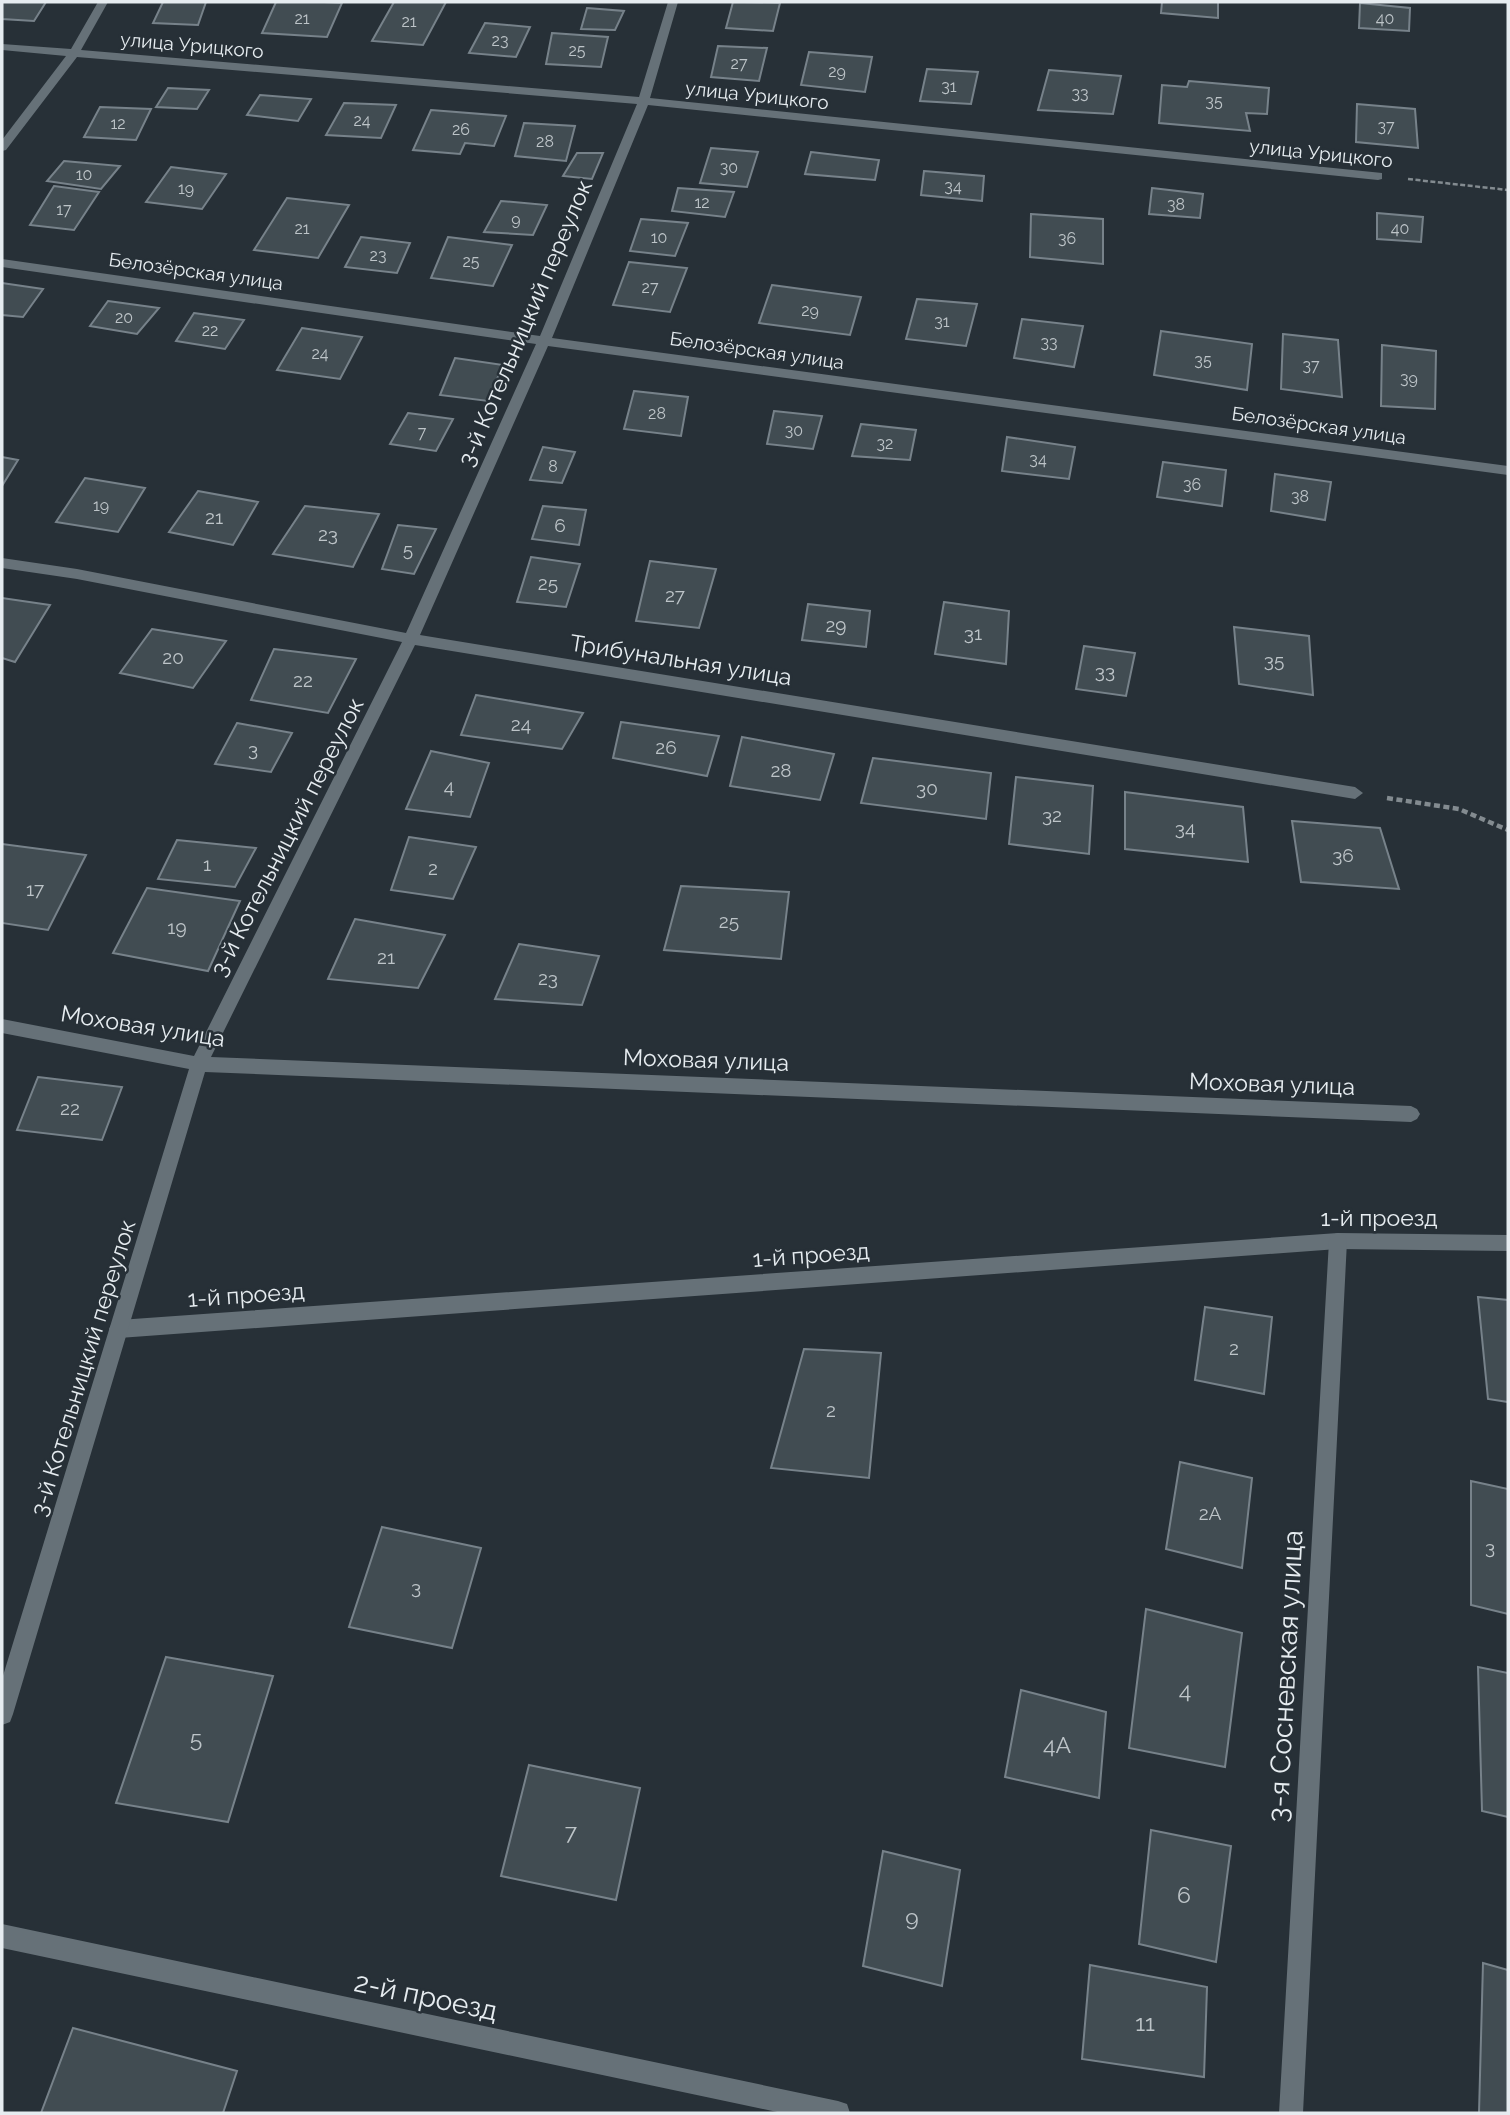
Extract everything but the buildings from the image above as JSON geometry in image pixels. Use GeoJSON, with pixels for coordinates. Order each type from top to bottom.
{"type":"FeatureCollection","features":[{"type":"Feature","properties":{"kind":"street"},"geometry":{"type":"LineString","coordinates":[[2,148],[75,52],[103,2]]}},
{"type":"Feature","properties":{"kind":"street","name":"3-й Котельницкий переулок"},"geometry":{"type":"LineString","coordinates":[[2,1714],[199,1064],[411,639],[544,341],[643,101],[673,2]]}},
{"type":"Feature","properties":{"kind":"street","name":"улица Урицкого"},"geometry":{"type":"LineString","coordinates":[[2,47],[643,101],[1378,176]]}},
{"type":"Feature","properties":{"kind":"street","name":"Белозёрская улица"},"geometry":{"type":"LineString","coordinates":[[2,263],[544,341],[1508,470]]}},
{"type":"Feature","properties":{"kind":"street","name":"Трибунальная улица"},"geometry":{"type":"LineString","coordinates":[[2,563],[77,574],[411,639],[1354,793]]}},
{"type":"Feature","properties":{"kind":"street","name":"Моховая улица"},"geometry":{"type":"LineString","coordinates":[[2,1026],[199,1064],[1411,1114]]}},
{"type":"Feature","properties":{"kind":"street","name":"1-й проезд"},"geometry":{"type":"LineString","coordinates":[[119,1329],[1338,1241],[1508,1243]]}},
{"type":"Feature","properties":{"kind":"street","name":"3-я Сосневская улица"},"geometry":{"type":"LineString","coordinates":[[1291,2113],[1338,1241]]}},
{"type":"Feature","properties":{"kind":"street","name":"2-й проезд"},"geometry":{"type":"LineString","coordinates":[[2,1936],[838,2113]]}},
{"type":"Feature","properties":{"kind":"path","name":"улица Урицкого"},"geometry":{"type":"LineString","coordinates":[[1378,176],[1508,190]]}},
{"type":"Feature","properties":{"kind":"path"},"geometry":{"type":"LineString","coordinates":[[1354,793],[1460,809],[1508,831]]}}]}
